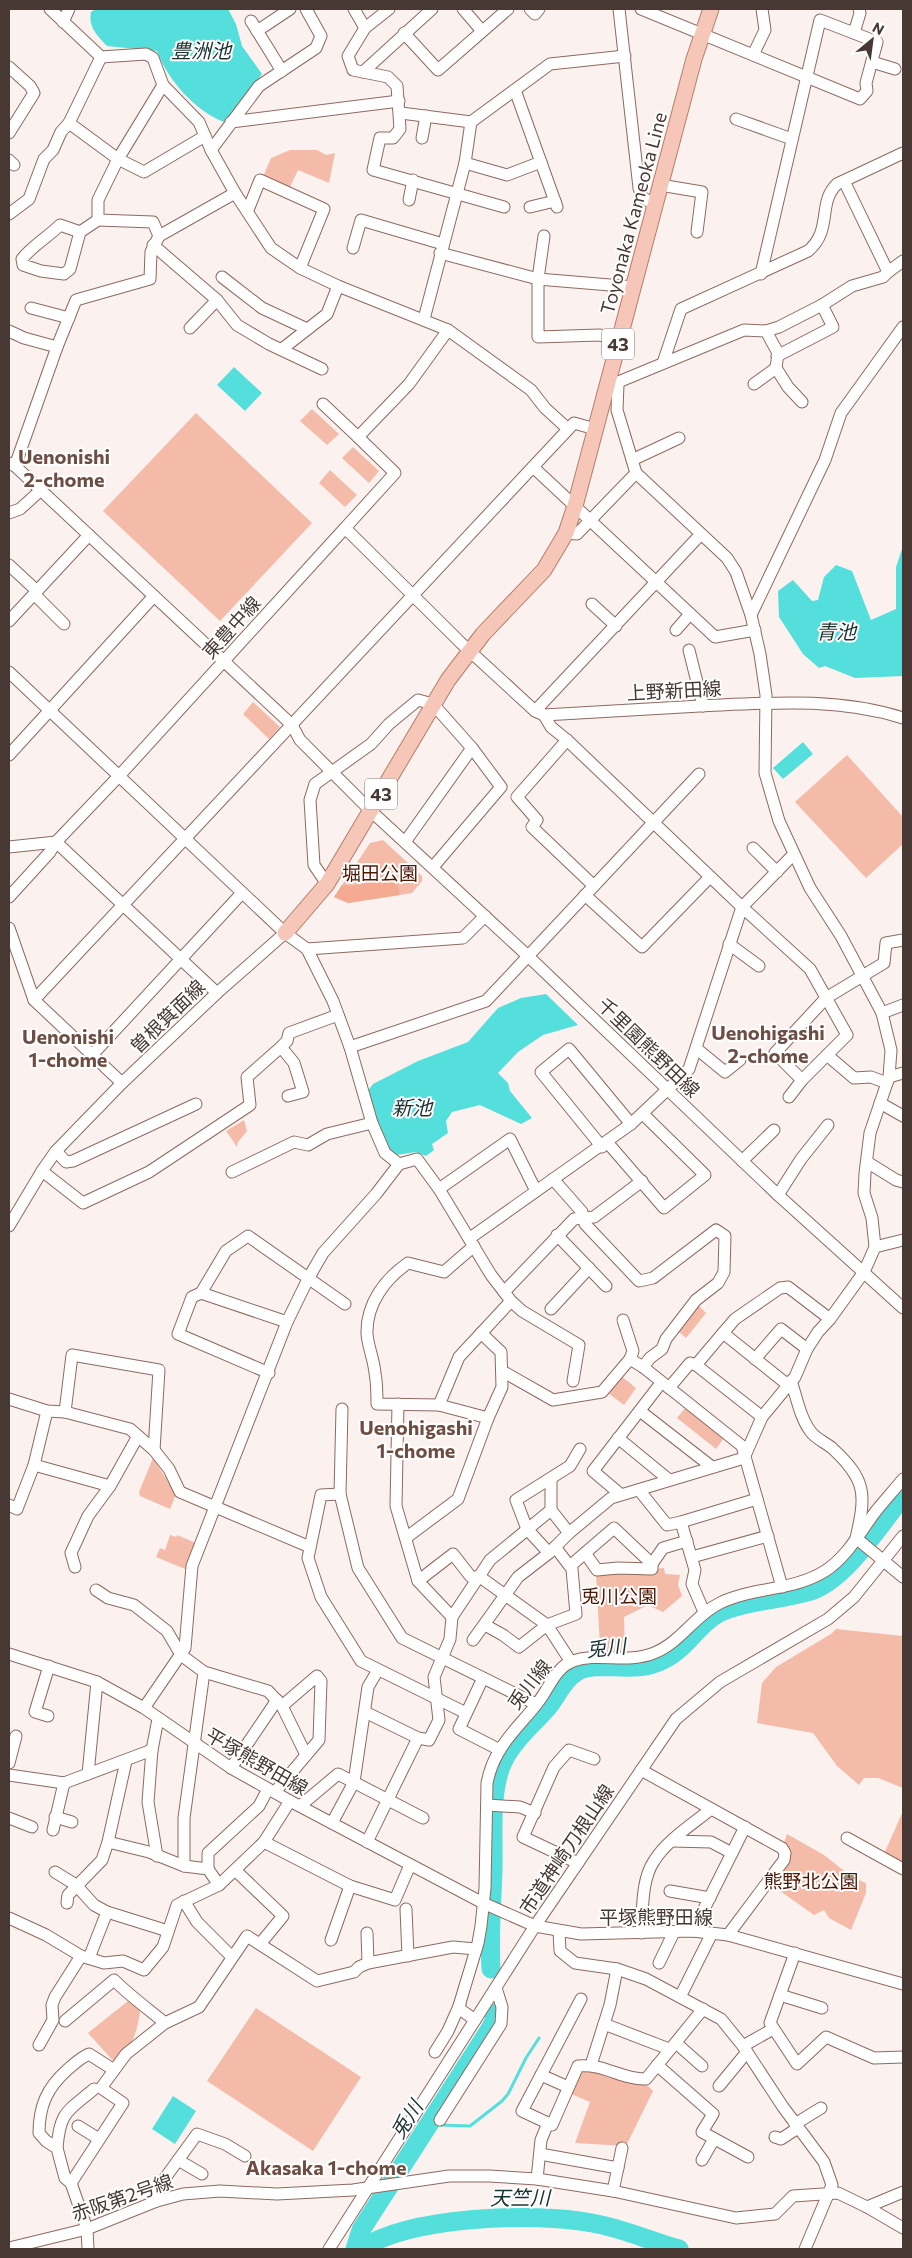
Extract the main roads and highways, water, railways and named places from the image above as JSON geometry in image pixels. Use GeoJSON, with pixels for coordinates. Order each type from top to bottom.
{"type":"FeatureCollection","features":[{"type":"Feature","properties":{"kind":"main road","name":"Toyonaka Kameoka Line"},"geometry":{"type":"LineString","coordinates":[[285,933],[328,884],[433,704],[470,651],[544,570],[566,533],[595,429],[612,385],[620,339],[660,185],[702,34],[711,9]]}},
{"type":"Feature","properties":{"kind":"water","name":"豊洲池"},"geometry":{"type":"Polygon","coordinates":[[[96,9],[228,9],[236,24],[242,46],[262,74],[224,122],[203,110],[183,93],[168,72],[157,51],[107,46],[92,26],[91,12],[96,9]]]}},
{"type":"Feature","properties":{"kind":"water"},"geometry":{"type":"Polygon","coordinates":[[[234,367],[262,393],[245,411],[217,385],[234,367]]]}},
{"type":"Feature","properties":{"kind":"water","name":"青池"},"geometry":{"type":"Polygon","coordinates":[[[903,546],[903,676],[855,678],[825,666],[819,668],[803,654],[779,617],[778,591],[793,580],[812,601],[818,600],[824,577],[836,565],[852,571],[871,620],[896,609],[896,567],[903,546]]]}},
{"type":"Feature","properties":{"kind":"water"},"geometry":{"type":"Polygon","coordinates":[[[803,742],[813,754],[783,779],[773,768],[803,742]]]}},
{"type":"Feature","properties":{"kind":"water","name":"新池"},"geometry":{"type":"Polygon","coordinates":[[[546,994],[578,1025],[543,1035],[518,1052],[498,1073],[508,1083],[510,1091],[532,1118],[521,1124],[480,1105],[452,1112],[446,1121],[448,1133],[432,1144],[434,1150],[426,1156],[416,1152],[397,1155],[388,1150],[367,1092],[373,1084],[418,1061],[468,1042],[498,1008],[521,998],[546,994]]]}},
{"type":"Feature","properties":{"kind":"water"},"geometry":{"type":"Polygon","coordinates":[[[173,2096],[196,2111],[175,2144],[152,2129],[173,2096]]]}},
{"type":"Feature","properties":{"kind":"waterway","name":"兎川"},"geometry":{"type":"LineString","coordinates":[[491,1969],[493,1815],[499,1774],[512,1746],[549,1706],[565,1682],[573,1674],[587,1668],[641,1666],[663,1660],[679,1649],[706,1623],[721,1612],[743,1605],[800,1594],[824,1585],[837,1575],[861,1550],[903,1496]]}},
{"type":"Feature","properties":{"kind":"waterway","name":"兎川"},"geometry":{"type":"LineString","coordinates":[[355,2249],[361,2230],[490,2029],[495,2013]]}},
{"type":"Feature","properties":{"kind":"waterway"},"geometry":{"type":"LineString","coordinates":[[440,2125],[470,2126],[502,2101],[508,2094],[526,2058],[539,2038]]}},
{"type":"Feature","properties":{"kind":"waterway","name":"天竺川"},"geometry":{"type":"LineString","coordinates":[[361,2249],[383,2238],[410,2229],[474,2219],[507,2218],[538,2218],[592,2223],[614,2228],[679,2249]]}},
{"type":"Feature","properties":{"kind":"district","name":"Uenonishi 2-chome"},"geometry":{"type":"Point","coordinates":[64,468]}},
{"type":"Feature","properties":{"kind":"district","name":"Uenohigashi 2-chome"},"geometry":{"type":"Point","coordinates":[768,1044]}},
{"type":"Feature","properties":{"kind":"district","name":"Uenonishi 1-chome"},"geometry":{"type":"Point","coordinates":[68,1048]}},
{"type":"Feature","properties":{"kind":"district","name":"Uenohigashi 1-chome"},"geometry":{"type":"Point","coordinates":[416,1438]}},
{"type":"Feature","properties":{"kind":"district","name":"Akasaka 1-chome"},"geometry":{"type":"Point","coordinates":[326,2167]}},
{"type":"Feature","properties":{"kind":"park label","name":"堀田公園"},"geometry":{"type":"Point","coordinates":[380,872]}},
{"type":"Feature","properties":{"kind":"park label","name":"兎川公園"},"geometry":{"type":"Point","coordinates":[619,1595]}},
{"type":"Feature","properties":{"kind":"park label","name":"熊野北公園"},"geometry":{"type":"Point","coordinates":[811,1880]}}]}
